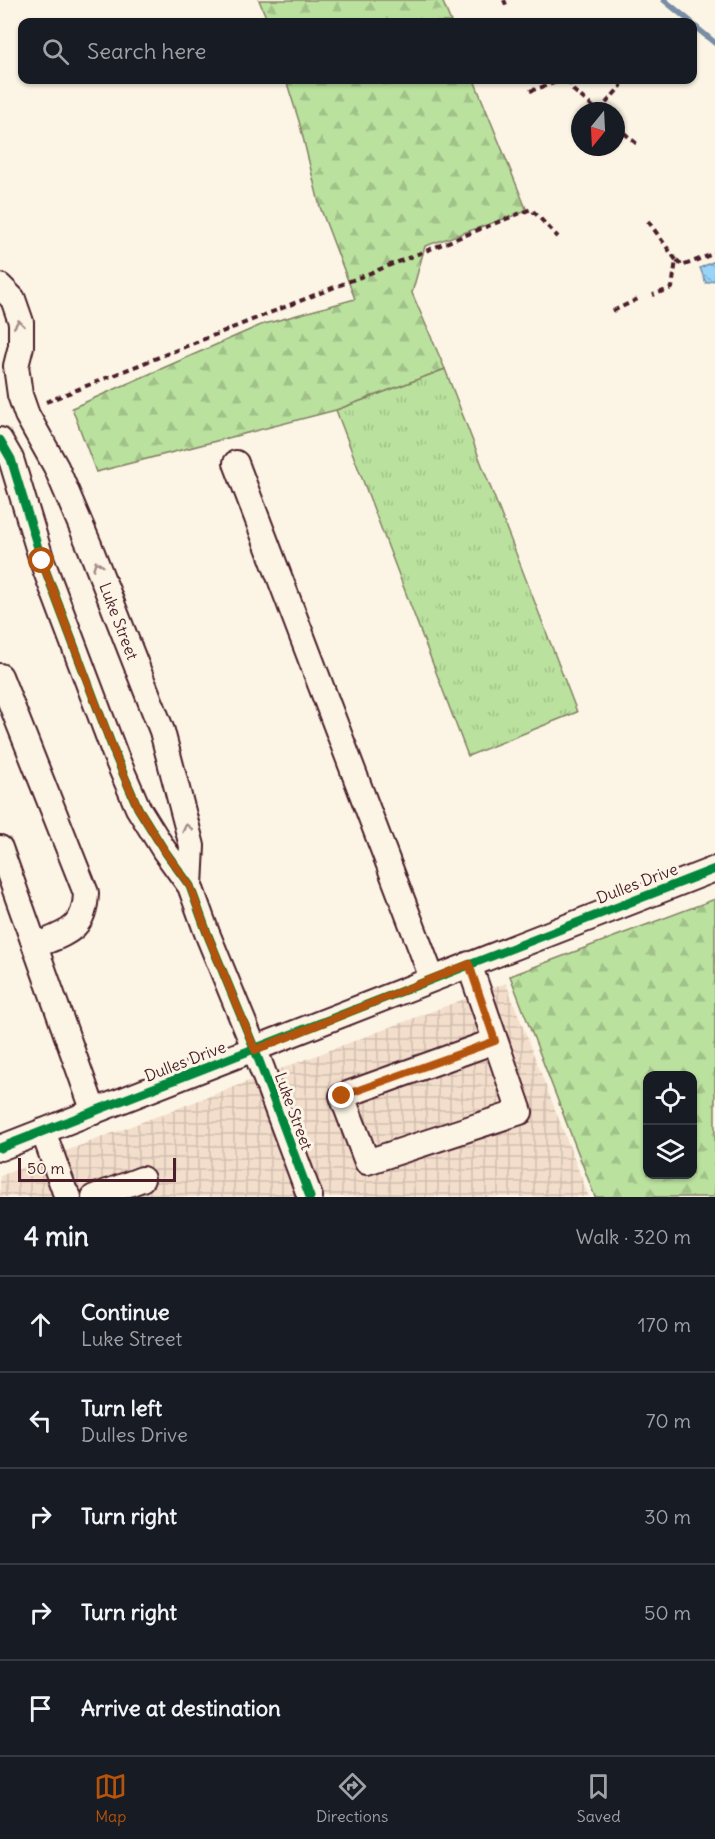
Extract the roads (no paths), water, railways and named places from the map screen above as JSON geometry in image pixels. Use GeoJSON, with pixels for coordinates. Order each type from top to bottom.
{"type":"FeatureCollection","features":[{"type":"Feature","properties":{"kind":"street","name":"Luke Street"},"geometry":{"type":"LineString","coordinates":[[0,286],[13,299],[21,322],[21,345],[8,375],[56,467],[162,731],[192,846],[190,886]]}},
{"type":"Feature","properties":{"kind":"street","name":"Luke Street"},"geometry":{"type":"LineString","coordinates":[[0,440],[11,459],[42,561],[134,797],[164,850],[190,886],[310,1197]]}},
{"type":"Feature","properties":{"kind":"street"},"geometry":{"type":"LineString","coordinates":[[236,463],[432,978]]}},
{"type":"Feature","properties":{"kind":"street"},"geometry":{"type":"LineString","coordinates":[[0,676],[86,894],[86,907],[82,920],[72,930],[35,946]]}},
{"type":"Feature","properties":{"kind":"street"},"geometry":{"type":"LineString","coordinates":[[0,848],[94,1112]]}},
{"type":"Feature","properties":{"kind":"street","name":"Dulles Drive"},"geometry":{"type":"LineString","coordinates":[[0,1148],[715,869]]}},
{"type":"Feature","properties":{"kind":"street"},"geometry":{"type":"LineString","coordinates":[[469,964],[520,1112],[367,1162],[342,1096],[495,1041]]}},
{"type":"Feature","properties":{"kind":"street"},"geometry":{"type":"LineString","coordinates":[[43,1131],[64,1192],[69,1197]]}},
{"type":"Feature","properties":{"kind":"street"},"geometry":{"type":"LineString","coordinates":[[94,1197],[142,1179]]}},
{"type":"Feature","properties":{"kind":"water"},"geometry":{"type":"Polygon","coordinates":[[[715,261],[715,280],[706,283],[700,268],[715,261]]]}},
{"type":"Feature","properties":{"kind":"waterway"},"geometry":{"type":"LineString","coordinates":[[664,0],[686,18]]}},
{"type":"Feature","properties":{"kind":"waterway"},"geometry":{"type":"LineString","coordinates":[[697,28],[715,43]]}}]}
